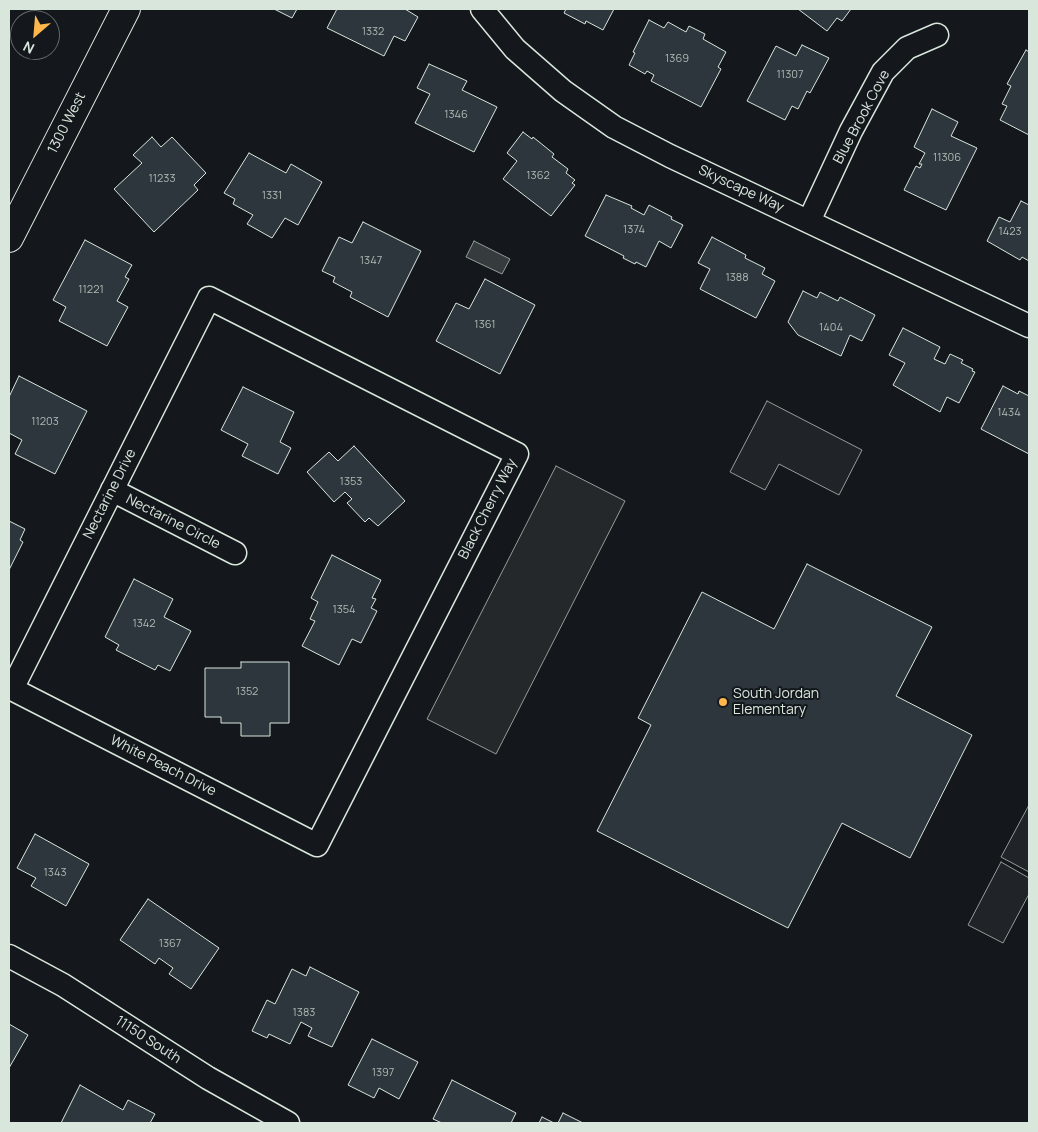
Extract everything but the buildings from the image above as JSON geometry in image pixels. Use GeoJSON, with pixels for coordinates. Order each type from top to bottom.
{"type":"FeatureCollection","features":[{"type":"Feature","properties":{"kind":"street","name":"1300 West"},"geometry":{"type":"LineString","coordinates":[[9,238],[126,9]]}},
{"type":"Feature","properties":{"kind":"street","name":"Skyscape Way"},"geometry":{"type":"LineString","coordinates":[[482,9],[515,49],[563,91],[614,127],[670,156],[1029,326]]}},
{"type":"Feature","properties":{"kind":"street","name":"Blue Brook Cove"},"geometry":{"type":"LineString","coordinates":[[809,221],[851,131],[883,72],[907,48],[937,35]]}},
{"type":"Feature","properties":{"kind":"street","name":"Nectarine Drive"},"geometry":{"type":"LineString","coordinates":[[10,688],[209,298]]}},
{"type":"Feature","properties":{"kind":"street","name":"Black Cherry Way"},"geometry":{"type":"LineString","coordinates":[[209,298],[517,454],[317,845]]}},
{"type":"Feature","properties":{"kind":"street","name":"Nectarine Circle"},"geometry":{"type":"LineString","coordinates":[[112,490],[234,553]]}},
{"type":"Feature","properties":{"kind":"street","name":"White Peach Drive"},"geometry":{"type":"LineString","coordinates":[[10,688],[317,845]]}},
{"type":"Feature","properties":{"kind":"street","name":"11150 South"},"geometry":{"type":"LineString","coordinates":[[9,956],[63,985],[208,1078],[288,1123]]}},
{"type":"Feature","properties":{"kind":"shaded area"},"geometry":{"type":"Polygon","coordinates":[[[474,241],[510,259],[502,274],[466,257],[474,241]]]}},
{"type":"Feature","properties":{"kind":"shaded area"},"geometry":{"type":"Polygon","coordinates":[[[767,401],[862,450],[839,495],[779,464],[765,490],[730,472],[767,401]]]}},
{"type":"Feature","properties":{"kind":"shaded area"},"geometry":{"type":"Polygon","coordinates":[[[556,466],[625,501],[496,754],[427,719],[556,466]]]}},
{"type":"Feature","properties":{"kind":"shaded area"},"geometry":{"type":"Polygon","coordinates":[[[1029,805],[1029,872],[1001,857],[1029,805]]]}},
{"type":"Feature","properties":{"kind":"shaded area"},"geometry":{"type":"Polygon","coordinates":[[[1001,862],[1029,878],[1029,894],[1003,943],[968,925],[1001,862]]]}},
{"type":"Feature","properties":{"kind":"place","name":"South Jordan Elementary"},"geometry":{"type":"Point","coordinates":[723,702]}}]}
